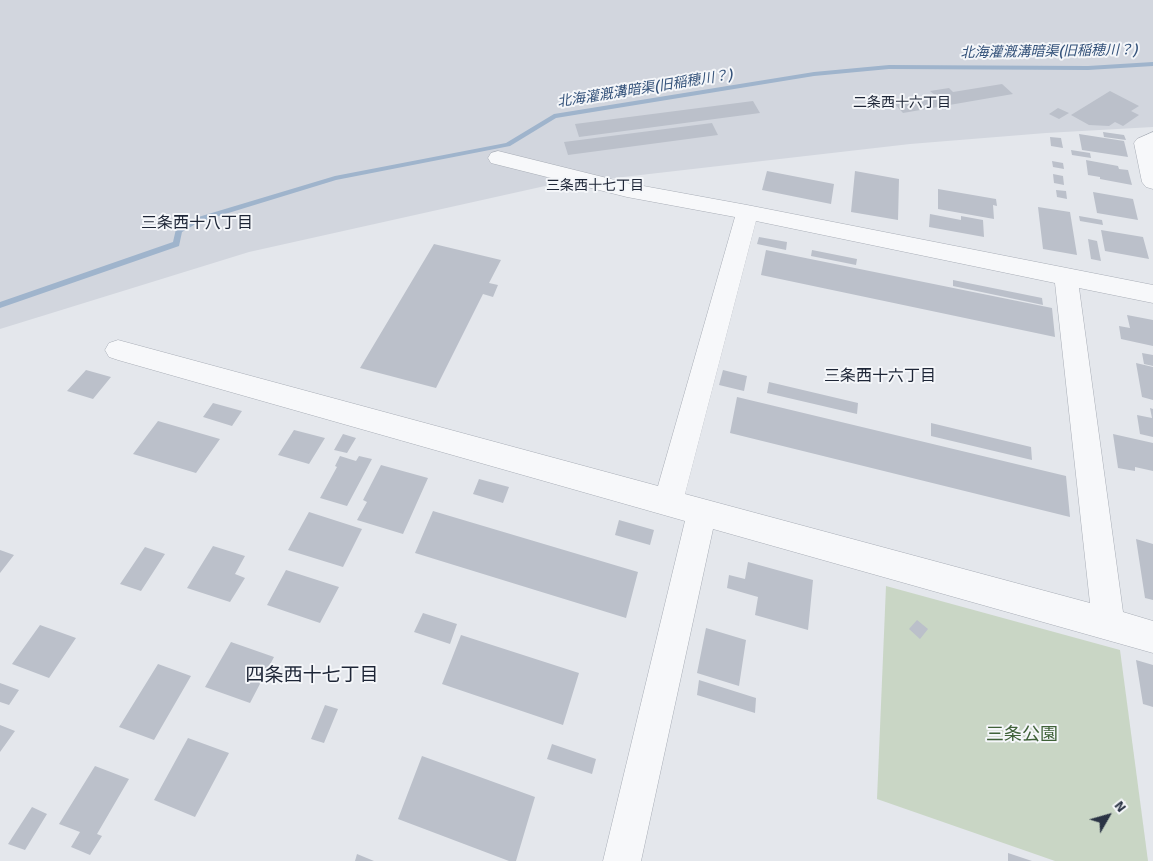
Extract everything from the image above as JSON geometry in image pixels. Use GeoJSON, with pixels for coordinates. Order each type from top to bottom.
{"type":"FeatureCollection","features":[{"type":"Feature","properties":{"kind":"street"},"geometry":{"type":"LineString","coordinates":[[1153,138],[1144,143],[1153,182]]}},
{"type":"Feature","properties":{"kind":"street"},"geometry":{"type":"LineString","coordinates":[[498,158],[626,190],[747,212],[1153,294]]}},
{"type":"Feature","properties":{"kind":"street"},"geometry":{"type":"LineString","coordinates":[[668,503],[747,212]]}},
{"type":"Feature","properties":{"kind":"street"},"geometry":{"type":"LineString","coordinates":[[1066,276],[1108,624]]}},
{"type":"Feature","properties":{"kind":"street"},"geometry":{"type":"LineString","coordinates":[[118,350],[1153,637]]}},
{"type":"Feature","properties":{"kind":"street"},"geometry":{"type":"LineString","coordinates":[[622,861],[702,512]]}},
{"type":"Feature","properties":{"kind":"shaded area"},"geometry":{"type":"Polygon","coordinates":[[[0,0],[1153,0],[1153,127],[910,144],[545,186],[249,252],[0,329],[0,0]]]}},
{"type":"Feature","properties":{"kind":"green space","name":"三条公園"},"geometry":{"type":"Polygon","coordinates":[[[886,586],[1120,650],[1148,861],[1055,861],[877,799],[886,586]]]}},
{"type":"Feature","properties":{"kind":"building"},"geometry":{"type":"Polygon","coordinates":[[[1002,84],[1013,94],[903,113],[893,102],[935,95],[930,91],[949,88],[953,92],[1002,84]]]}},
{"type":"Feature","properties":{"kind":"building"},"geometry":{"type":"Polygon","coordinates":[[[1110,91],[1139,106],[1131,111],[1139,115],[1123,126],[1115,122],[1109,126],[1089,125],[1071,115],[1110,91]]]}},
{"type":"Feature","properties":{"kind":"building"},"geometry":{"type":"Polygon","coordinates":[[[753,101],[760,113],[579,137],[575,124],[753,101]]]}},
{"type":"Feature","properties":{"kind":"building"},"geometry":{"type":"Polygon","coordinates":[[[1058,108],[1069,113],[1059,119],[1049,114],[1058,108]]]}},
{"type":"Feature","properties":{"kind":"building"},"geometry":{"type":"Polygon","coordinates":[[[712,123],[718,135],[568,155],[564,142],[712,123]]]}},
{"type":"Feature","properties":{"kind":"building"},"geometry":{"type":"Polygon","coordinates":[[[1103,132],[1124,135],[1126,140],[1104,137],[1103,132]]]}},
{"type":"Feature","properties":{"kind":"building"},"geometry":{"type":"Polygon","coordinates":[[[1079,134],[1124,141],[1128,157],[1082,150],[1079,134]]]}},
{"type":"Feature","properties":{"kind":"building"},"geometry":{"type":"Polygon","coordinates":[[[1050,137],[1061,138],[1063,148],[1051,146],[1050,137]]]}},
{"type":"Feature","properties":{"kind":"building"},"geometry":{"type":"Polygon","coordinates":[[[1071,150],[1090,153],[1091,158],[1072,155],[1071,150]]]}},
{"type":"Feature","properties":{"kind":"building"},"geometry":{"type":"Polygon","coordinates":[[[1086,160],[1118,166],[1119,169],[1128,170],[1132,185],[1088,175],[1086,160]]]}},
{"type":"Feature","properties":{"kind":"building"},"geometry":{"type":"Polygon","coordinates":[[[1052,161],[1063,163],[1064,169],[1053,167],[1052,161]]]}},
{"type":"Feature","properties":{"kind":"building"},"geometry":{"type":"Polygon","coordinates":[[[767,171],[834,184],[831,204],[762,190],[767,171]]]}},
{"type":"Feature","properties":{"kind":"building"},"geometry":{"type":"Polygon","coordinates":[[[855,171],[899,179],[898,220],[851,212],[855,171]]]}},
{"type":"Feature","properties":{"kind":"building"},"geometry":{"type":"Polygon","coordinates":[[[1053,174],[1063,176],[1064,185],[1054,183],[1053,174]]]}},
{"type":"Feature","properties":{"kind":"building"},"geometry":{"type":"Polygon","coordinates":[[[938,189],[996,199],[997,206],[993,205],[994,219],[938,209],[938,189]]]}},
{"type":"Feature","properties":{"kind":"building"},"geometry":{"type":"Polygon","coordinates":[[[1056,190],[1066,191],[1067,199],[1057,197],[1056,190]]]}},
{"type":"Feature","properties":{"kind":"building"},"geometry":{"type":"Polygon","coordinates":[[[1093,192],[1133,199],[1138,220],[1097,213],[1093,192]]]}},
{"type":"Feature","properties":{"kind":"building"},"geometry":{"type":"Polygon","coordinates":[[[1038,207],[1070,212],[1077,255],[1043,249],[1038,207]]]}},
{"type":"Feature","properties":{"kind":"building"},"geometry":{"type":"Polygon","coordinates":[[[930,214],[961,220],[961,216],[983,220],[984,237],[929,227],[930,214]]]}},
{"type":"Feature","properties":{"kind":"building"},"geometry":{"type":"Polygon","coordinates":[[[1079,216],[1102,220],[1103,225],[1080,221],[1079,216]]]}},
{"type":"Feature","properties":{"kind":"building"},"geometry":{"type":"Polygon","coordinates":[[[1101,230],[1143,237],[1149,259],[1105,251],[1101,230]]]}},
{"type":"Feature","properties":{"kind":"building"},"geometry":{"type":"Polygon","coordinates":[[[759,237],[787,242],[786,250],[757,244],[759,237]]]}},
{"type":"Feature","properties":{"kind":"building"},"geometry":{"type":"Polygon","coordinates":[[[1088,239],[1097,241],[1101,261],[1091,259],[1088,239]]]}},
{"type":"Feature","properties":{"kind":"building"},"geometry":{"type":"Polygon","coordinates":[[[434,244],[501,260],[489,283],[498,285],[493,297],[483,294],[436,388],[360,368],[434,244]]]}},
{"type":"Feature","properties":{"kind":"building"},"geometry":{"type":"Polygon","coordinates":[[[766,250],[1052,308],[1055,337],[761,275],[766,250]]]}},
{"type":"Feature","properties":{"kind":"building"},"geometry":{"type":"Polygon","coordinates":[[[812,250],[857,259],[856,265],[811,256],[812,250]]]}},
{"type":"Feature","properties":{"kind":"building"},"geometry":{"type":"Polygon","coordinates":[[[953,280],[1042,298],[1043,305],[953,286],[953,280]]]}},
{"type":"Feature","properties":{"kind":"building"},"geometry":{"type":"Polygon","coordinates":[[[1127,315],[1153,320],[1153,346],[1121,339],[1119,326],[1130,328],[1127,315]]]}},
{"type":"Feature","properties":{"kind":"building"},"geometry":{"type":"Polygon","coordinates":[[[1142,353],[1153,355],[1153,366],[1144,364],[1142,353]]]}},
{"type":"Feature","properties":{"kind":"building"},"geometry":{"type":"Polygon","coordinates":[[[1136,363],[1153,367],[1153,400],[1142,397],[1136,363]]]}},
{"type":"Feature","properties":{"kind":"building"},"geometry":{"type":"Polygon","coordinates":[[[86,370],[111,377],[93,399],[67,391],[86,370]]]}},
{"type":"Feature","properties":{"kind":"building"},"geometry":{"type":"Polygon","coordinates":[[[723,370],[747,376],[744,391],[719,385],[723,370]]]}},
{"type":"Feature","properties":{"kind":"building"},"geometry":{"type":"Polygon","coordinates":[[[769,382],[858,403],[857,414],[767,393],[769,382]]]}},
{"type":"Feature","properties":{"kind":"building"},"geometry":{"type":"Polygon","coordinates":[[[737,397],[1066,476],[1070,517],[730,433],[737,397]]]}},
{"type":"Feature","properties":{"kind":"building"},"geometry":{"type":"Polygon","coordinates":[[[213,403],[242,411],[232,426],[203,417],[213,403]]]}},
{"type":"Feature","properties":{"kind":"building"},"geometry":{"type":"Polygon","coordinates":[[[1150,408],[1153,409],[1153,437],[1140,434],[1137,415],[1152,418],[1150,408]]]}},
{"type":"Feature","properties":{"kind":"building"},"geometry":{"type":"Polygon","coordinates":[[[158,421],[220,439],[196,473],[133,454],[158,421]]]}},
{"type":"Feature","properties":{"kind":"building"},"geometry":{"type":"Polygon","coordinates":[[[931,423],[1031,447],[1032,460],[931,436],[931,423]]]}},
{"type":"Feature","properties":{"kind":"building"},"geometry":{"type":"Polygon","coordinates":[[[294,430],[325,438],[309,464],[278,455],[294,430]]]}},
{"type":"Feature","properties":{"kind":"building"},"geometry":{"type":"Polygon","coordinates":[[[343,434],[356,438],[347,453],[334,450],[343,434]]]}},
{"type":"Feature","properties":{"kind":"building"},"geometry":{"type":"Polygon","coordinates":[[[1113,434],[1153,443],[1153,471],[1135,467],[1135,471],[1118,468],[1113,434]]]}},
{"type":"Feature","properties":{"kind":"building"},"geometry":{"type":"Polygon","coordinates":[[[340,456],[356,461],[359,456],[372,459],[347,506],[320,498],[337,467],[335,466],[340,456]]]}},
{"type":"Feature","properties":{"kind":"building"},"geometry":{"type":"Polygon","coordinates":[[[381,465],[428,478],[403,534],[357,520],[367,502],[363,500],[381,465]]]}},
{"type":"Feature","properties":{"kind":"building"},"geometry":{"type":"Polygon","coordinates":[[[479,479],[509,487],[503,503],[473,494],[479,479]]]}},
{"type":"Feature","properties":{"kind":"building"},"geometry":{"type":"Polygon","coordinates":[[[433,511],[638,572],[626,618],[415,553],[433,511]]]}},
{"type":"Feature","properties":{"kind":"building"},"geometry":{"type":"Polygon","coordinates":[[[309,512],[362,529],[343,567],[288,550],[309,512]]]}},
{"type":"Feature","properties":{"kind":"building"},"geometry":{"type":"Polygon","coordinates":[[[619,520],[654,530],[650,545],[615,535],[619,520]]]}},
{"type":"Feature","properties":{"kind":"building"},"geometry":{"type":"Polygon","coordinates":[[[1136,539],[1153,544],[1153,600],[1145,598],[1136,539]]]}},
{"type":"Feature","properties":{"kind":"building"},"geometry":{"type":"Polygon","coordinates":[[[213,546],[245,556],[235,574],[245,578],[230,602],[187,588],[213,546]]]}},
{"type":"Feature","properties":{"kind":"building"},"geometry":{"type":"Polygon","coordinates":[[[145,547],[165,554],[141,591],[120,584],[145,547]]]}},
{"type":"Feature","properties":{"kind":"building"},"geometry":{"type":"Polygon","coordinates":[[[0,550],[14,555],[0,573],[0,550]]]}},
{"type":"Feature","properties":{"kind":"building"},"geometry":{"type":"Polygon","coordinates":[[[748,562],[813,580],[808,630],[755,615],[758,597],[727,588],[729,575],[745,579],[748,562]]]}},
{"type":"Feature","properties":{"kind":"building"},"geometry":{"type":"Polygon","coordinates":[[[286,570],[339,587],[320,623],[267,605],[286,570]]]}},
{"type":"Feature","properties":{"kind":"building"},"geometry":{"type":"Polygon","coordinates":[[[423,613],[457,624],[450,644],[414,632],[423,613]]]}},
{"type":"Feature","properties":{"kind":"building"},"geometry":{"type":"Polygon","coordinates":[[[917,620],[928,629],[920,639],[909,629],[917,620]]]}},
{"type":"Feature","properties":{"kind":"building"},"geometry":{"type":"Polygon","coordinates":[[[40,625],[76,638],[49,678],[12,664],[40,625]]]}},
{"type":"Feature","properties":{"kind":"building"},"geometry":{"type":"Polygon","coordinates":[[[706,628],[746,640],[739,686],[697,673],[706,628]]]}},
{"type":"Feature","properties":{"kind":"building"},"geometry":{"type":"Polygon","coordinates":[[[461,635],[579,673],[563,725],[442,684],[461,635]]]}},
{"type":"Feature","properties":{"kind":"building"},"geometry":{"type":"Polygon","coordinates":[[[231,642],[274,657],[250,703],[205,687],[231,642]]]}},
{"type":"Feature","properties":{"kind":"building"},"geometry":{"type":"Polygon","coordinates":[[[1136,660],[1153,665],[1153,707],[1143,704],[1136,660]]]}},
{"type":"Feature","properties":{"kind":"building"},"geometry":{"type":"Polygon","coordinates":[[[158,664],[191,676],[154,740],[119,727],[158,664]]]}},
{"type":"Feature","properties":{"kind":"building"},"geometry":{"type":"Polygon","coordinates":[[[699,680],[756,698],[755,713],[697,695],[699,680]]]}},
{"type":"Feature","properties":{"kind":"building"},"geometry":{"type":"Polygon","coordinates":[[[0,683],[19,690],[9,705],[0,702],[0,683]]]}},
{"type":"Feature","properties":{"kind":"building"},"geometry":{"type":"Polygon","coordinates":[[[325,705],[338,709],[324,743],[311,739],[325,705]]]}},
{"type":"Feature","properties":{"kind":"building"},"geometry":{"type":"Polygon","coordinates":[[[0,725],[15,731],[0,752],[0,725]]]}},
{"type":"Feature","properties":{"kind":"building"},"geometry":{"type":"Polygon","coordinates":[[[188,738],[229,753],[195,817],[154,800],[188,738]]]}},
{"type":"Feature","properties":{"kind":"building"},"geometry":{"type":"Polygon","coordinates":[[[552,744],[596,759],[592,774],[547,759],[552,744]]]}},
{"type":"Feature","properties":{"kind":"building"},"geometry":{"type":"Polygon","coordinates":[[[422,756],[535,797],[516,861],[509,861],[398,819],[422,756]]]}},
{"type":"Feature","properties":{"kind":"building"},"geometry":{"type":"Polygon","coordinates":[[[95,766],[129,779],[97,834],[102,836],[90,855],[71,847],[80,832],[59,824],[95,766]]]}},
{"type":"Feature","properties":{"kind":"building"},"geometry":{"type":"Polygon","coordinates":[[[32,807],[47,814],[25,850],[8,844],[32,807]]]}},
{"type":"Feature","properties":{"kind":"building"},"geometry":{"type":"Polygon","coordinates":[[[1008,853],[1032,861],[1008,861],[1008,853]]]}},
{"type":"Feature","properties":{"kind":"building"},"geometry":{"type":"Polygon","coordinates":[[[357,854],[374,861],[355,861],[357,854]]]}},
{"type":"Feature","properties":{"kind":"waterway","name":"北海灌漑溝暗渠(旧稲穂川？)"},"geometry":{"type":"LineString","coordinates":[[0,305],[176,244],[179,231],[197,220],[335,178],[508,145],[554,116],[814,74],[889,67],[1088,68],[1153,64]]}},
{"type":"Feature","properties":{"kind":"district","name":"二条西十六丁目"},"geometry":{"type":"Point","coordinates":[902,103]}},
{"type":"Feature","properties":{"kind":"district","name":"三条西十七丁目"},"geometry":{"type":"Point","coordinates":[595,186]}},
{"type":"Feature","properties":{"kind":"district","name":"三条西十八丁目"},"geometry":{"type":"Point","coordinates":[197,224]}},
{"type":"Feature","properties":{"kind":"district","name":"三条西十六丁目"},"geometry":{"type":"Point","coordinates":[880,377]}},
{"type":"Feature","properties":{"kind":"district","name":"四条西十七丁目"},"geometry":{"type":"Point","coordinates":[312,676]}}]}
